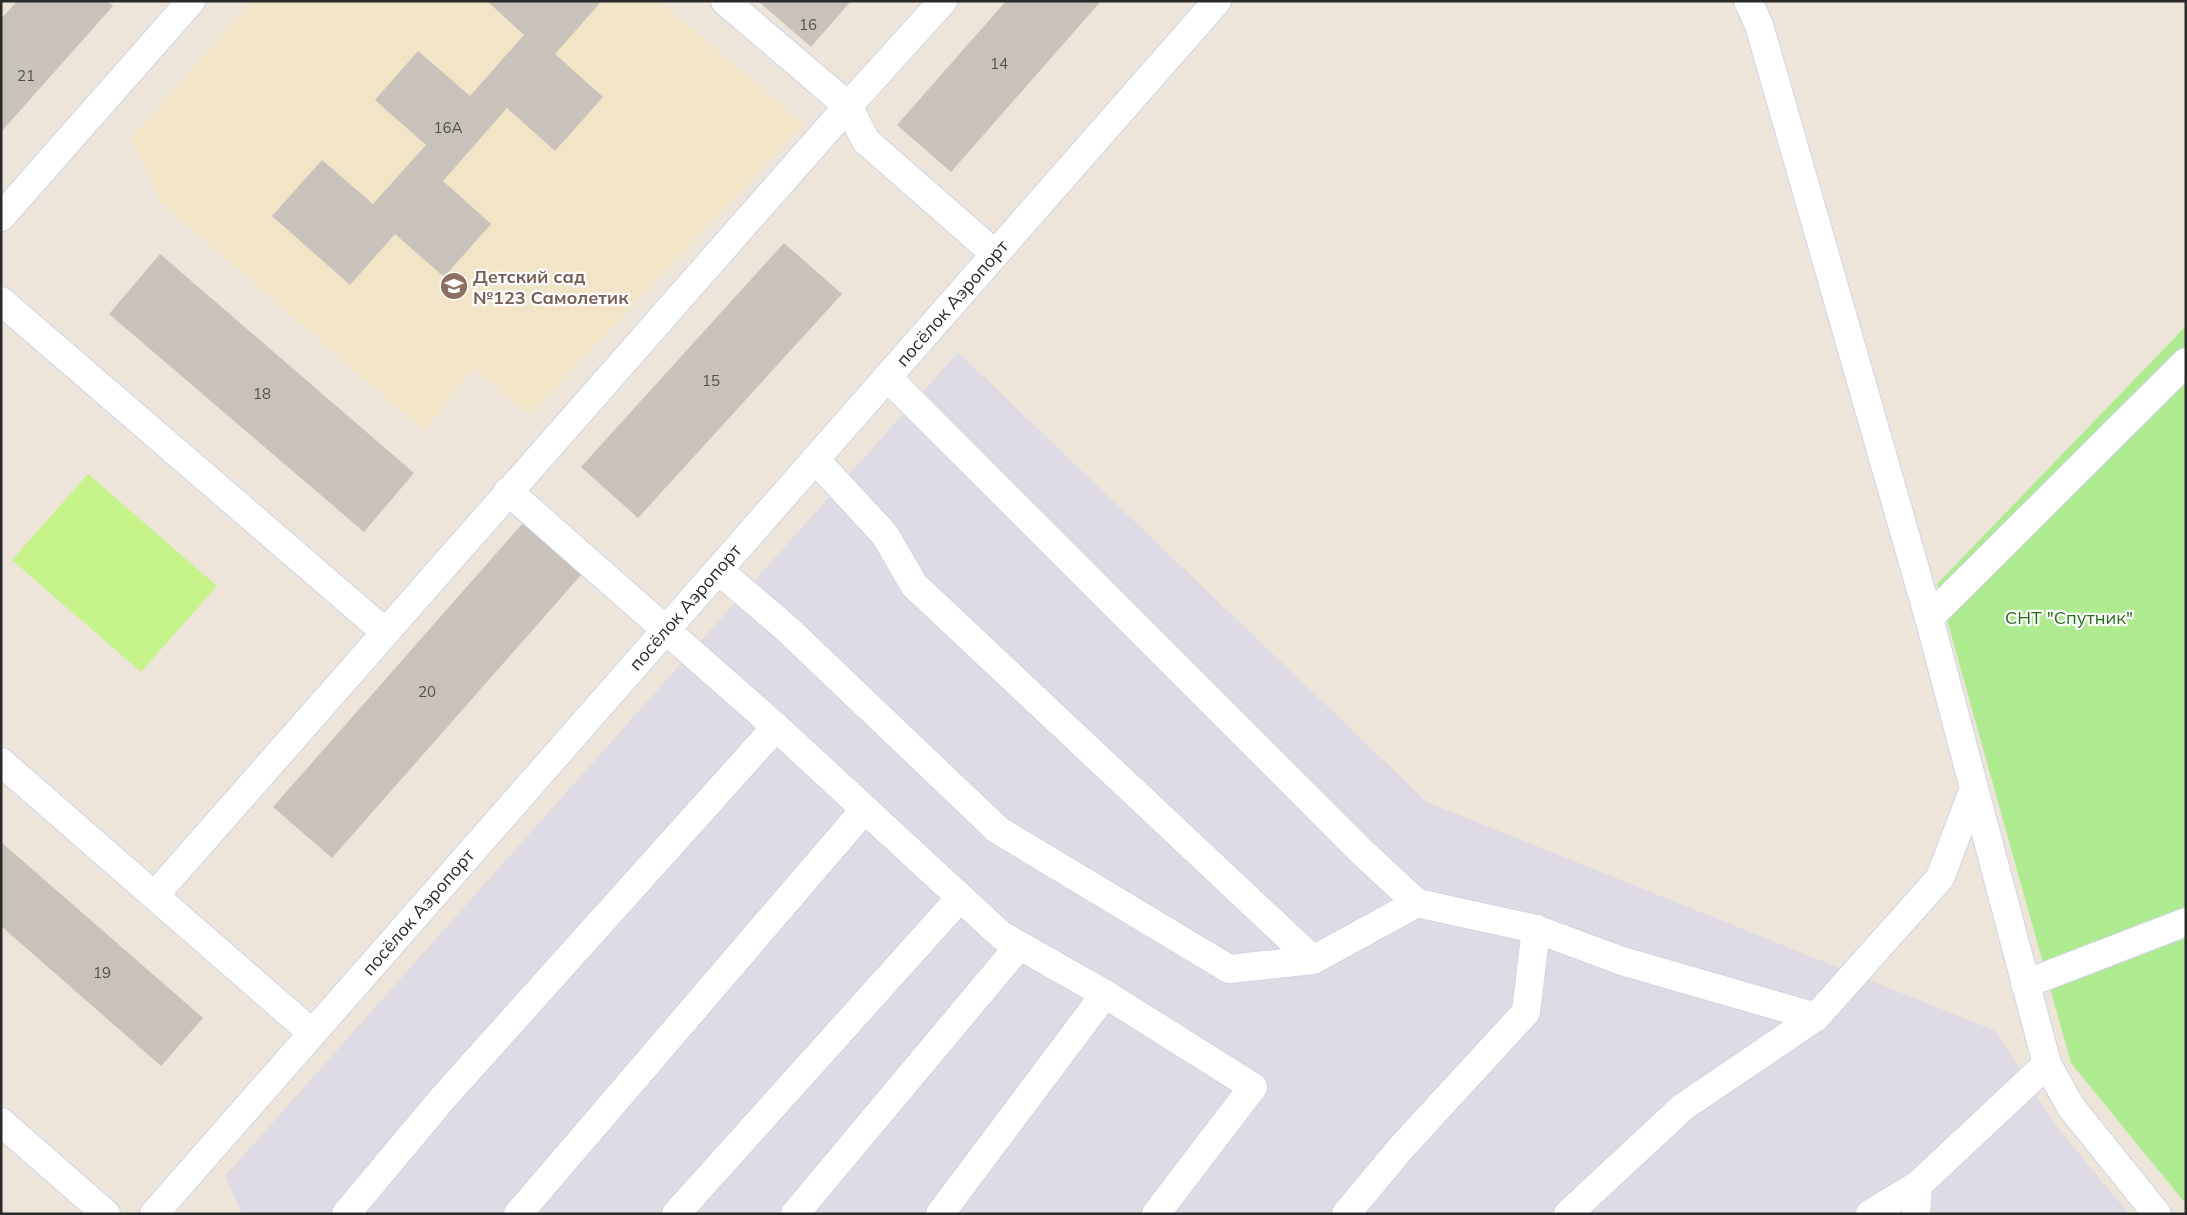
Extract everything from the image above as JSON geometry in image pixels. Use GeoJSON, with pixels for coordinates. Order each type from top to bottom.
{"type":"FeatureCollection","features":[{"type":"Feature","properties":{"kind":"street"},"geometry":{"type":"LineString","coordinates":[[1,217],[191,1]]}},
{"type":"Feature","properties":{"kind":"street"},"geometry":{"type":"LineString","coordinates":[[725,1],[848,106],[866,141],[995,254]]}},
{"type":"Feature","properties":{"kind":"street"},"geometry":{"type":"LineString","coordinates":[[155,895],[508,491],[943,1]]}},
{"type":"Feature","properties":{"kind":"street","name":"посёлок Аэропорт"},"geometry":{"type":"LineString","coordinates":[[154,1214],[1216,1]]}},
{"type":"Feature","properties":{"kind":"street"},"geometry":{"type":"LineString","coordinates":[[1748,1],[1759,25],[1929,618],[2024,984],[2047,1064],[2071,1107],[2157,1214]]}},
{"type":"Feature","properties":{"kind":"street"},"geometry":{"type":"LineString","coordinates":[[1,301],[385,632]]}},
{"type":"Feature","properties":{"kind":"street"},"geometry":{"type":"LineString","coordinates":[[1929,618],[2186,362]]}},
{"type":"Feature","properties":{"kind":"street"},"geometry":{"type":"LineString","coordinates":[[887,377],[1355,845],[1417,903],[1536,929],[1622,961],[1816,1017]]}},
{"type":"Feature","properties":{"kind":"street"},"geometry":{"type":"LineString","coordinates":[[815,459],[884,536],[914,585],[1313,960]]}},
{"type":"Feature","properties":{"kind":"street"},"geometry":{"type":"LineString","coordinates":[[508,491],[776,727],[1001,935],[1105,994],[1252,1087],[1156,1214]]}},
{"type":"Feature","properties":{"kind":"street"},"geometry":{"type":"LineString","coordinates":[[718,570],[785,627],[998,830],[1228,969],[1313,960],[1417,903]]}},
{"type":"Feature","properties":{"kind":"street"},"geometry":{"type":"LineString","coordinates":[[346,1214],[443,1098],[776,727]]}},
{"type":"Feature","properties":{"kind":"street"},"geometry":{"type":"LineString","coordinates":[[1,762],[312,1033]]}},
{"type":"Feature","properties":{"kind":"street"},"geometry":{"type":"LineString","coordinates":[[1568,1214],[1683,1107],[1816,1017],[1940,878],[1973,791]]}},
{"type":"Feature","properties":{"kind":"street"},"geometry":{"type":"LineString","coordinates":[[518,1214],[865,809]]}},
{"type":"Feature","properties":{"kind":"street"},"geometry":{"type":"LineString","coordinates":[[676,1214],[960,898]]}},
{"type":"Feature","properties":{"kind":"street"},"geometry":{"type":"LineString","coordinates":[[2024,984],[2186,922]]}},
{"type":"Feature","properties":{"kind":"street"},"geometry":{"type":"LineString","coordinates":[[1346,1214],[1402,1147],[1526,1012],[1536,929]]}},
{"type":"Feature","properties":{"kind":"street"},"geometry":{"type":"LineString","coordinates":[[794,1214],[1019,946]]}},
{"type":"Feature","properties":{"kind":"street"},"geometry":{"type":"LineString","coordinates":[[940,1214],[1105,994]]}},
{"type":"Feature","properties":{"kind":"street"},"geometry":{"type":"LineString","coordinates":[[1870,1214],[1918,1185],[2047,1064]]}},
{"type":"Feature","properties":{"kind":"street"},"geometry":{"type":"LineString","coordinates":[[1,1122],[106,1214]]}},
{"type":"Feature","properties":{"kind":"street"},"geometry":{"type":"LineString","coordinates":[[1916,1214],[1918,1185]]}},
{"type":"Feature","properties":{"kind":"shaded area","name":"Детский сад №123 Самолетик"},"geometry":{"type":"Polygon","coordinates":[[[251,1],[660,1],[804,124],[530,415],[474,369],[424,431],[160,202],[131,138],[251,1]]]}},
{"type":"Feature","properties":{"kind":"shaded area"},"geometry":{"type":"Polygon","coordinates":[[[958,352],[1427,802],[1996,1031],[2057,1127],[2129,1214],[242,1214],[225,1176],[958,352]]]}},
{"type":"Feature","properties":{"kind":"green space","name":"СНТ \"Спутник\""},"geometry":{"type":"Polygon","coordinates":[[[2186,326],[2186,1204],[2071,1063],[1937,584],[2186,326]]]}},
{"type":"Feature","properties":{"kind":"green space"},"geometry":{"type":"Polygon","coordinates":[[[88,474],[217,586],[141,672],[12,560],[88,474]]]}},
{"type":"Feature","properties":{"kind":"building"},"geometry":{"type":"Polygon","coordinates":[[[17,1],[108,1],[113,6],[1,132],[1,19],[17,1]]]}},
{"type":"Feature","properties":{"kind":"building","name":"Детский сад №123 Самолетик"},"geometry":{"type":"Polygon","coordinates":[[[487,1],[598,1],[600,3],[555,54],[603,97],[555,151],[507,108],[443,181],[491,224],[444,277],[395,234],[350,285],[272,216],[322,160],[373,204],[426,145],[375,100],[418,51],[470,96],[524,35],[487,1]]]}},
{"type":"Feature","properties":{"kind":"building"},"geometry":{"type":"Polygon","coordinates":[[[758,1],[851,1],[811,47],[758,1]]]}},
{"type":"Feature","properties":{"kind":"building"},"geometry":{"type":"Polygon","coordinates":[[[1006,1],[1101,1],[951,172],[897,125],[1006,1]]]}},
{"type":"Feature","properties":{"kind":"building"},"geometry":{"type":"Polygon","coordinates":[[[784,243],[842,294],[638,518],[581,467],[784,243]]]}},
{"type":"Feature","properties":{"kind":"building"},"geometry":{"type":"Polygon","coordinates":[[[160,254],[414,473],[364,532],[109,314],[160,254]]]}},
{"type":"Feature","properties":{"kind":"building"},"geometry":{"type":"Polygon","coordinates":[[[523,523],[581,575],[332,858],[273,807],[523,523]]]}},
{"type":"Feature","properties":{"kind":"building"},"geometry":{"type":"Polygon","coordinates":[[[1,842],[203,1018],[161,1066],[1,926],[1,842]]]}},
{"type":"Feature","properties":{"kind":"place","name":"Детский сад №123 Самолетик"},"geometry":{"type":"Point","coordinates":[454,286]}}]}
